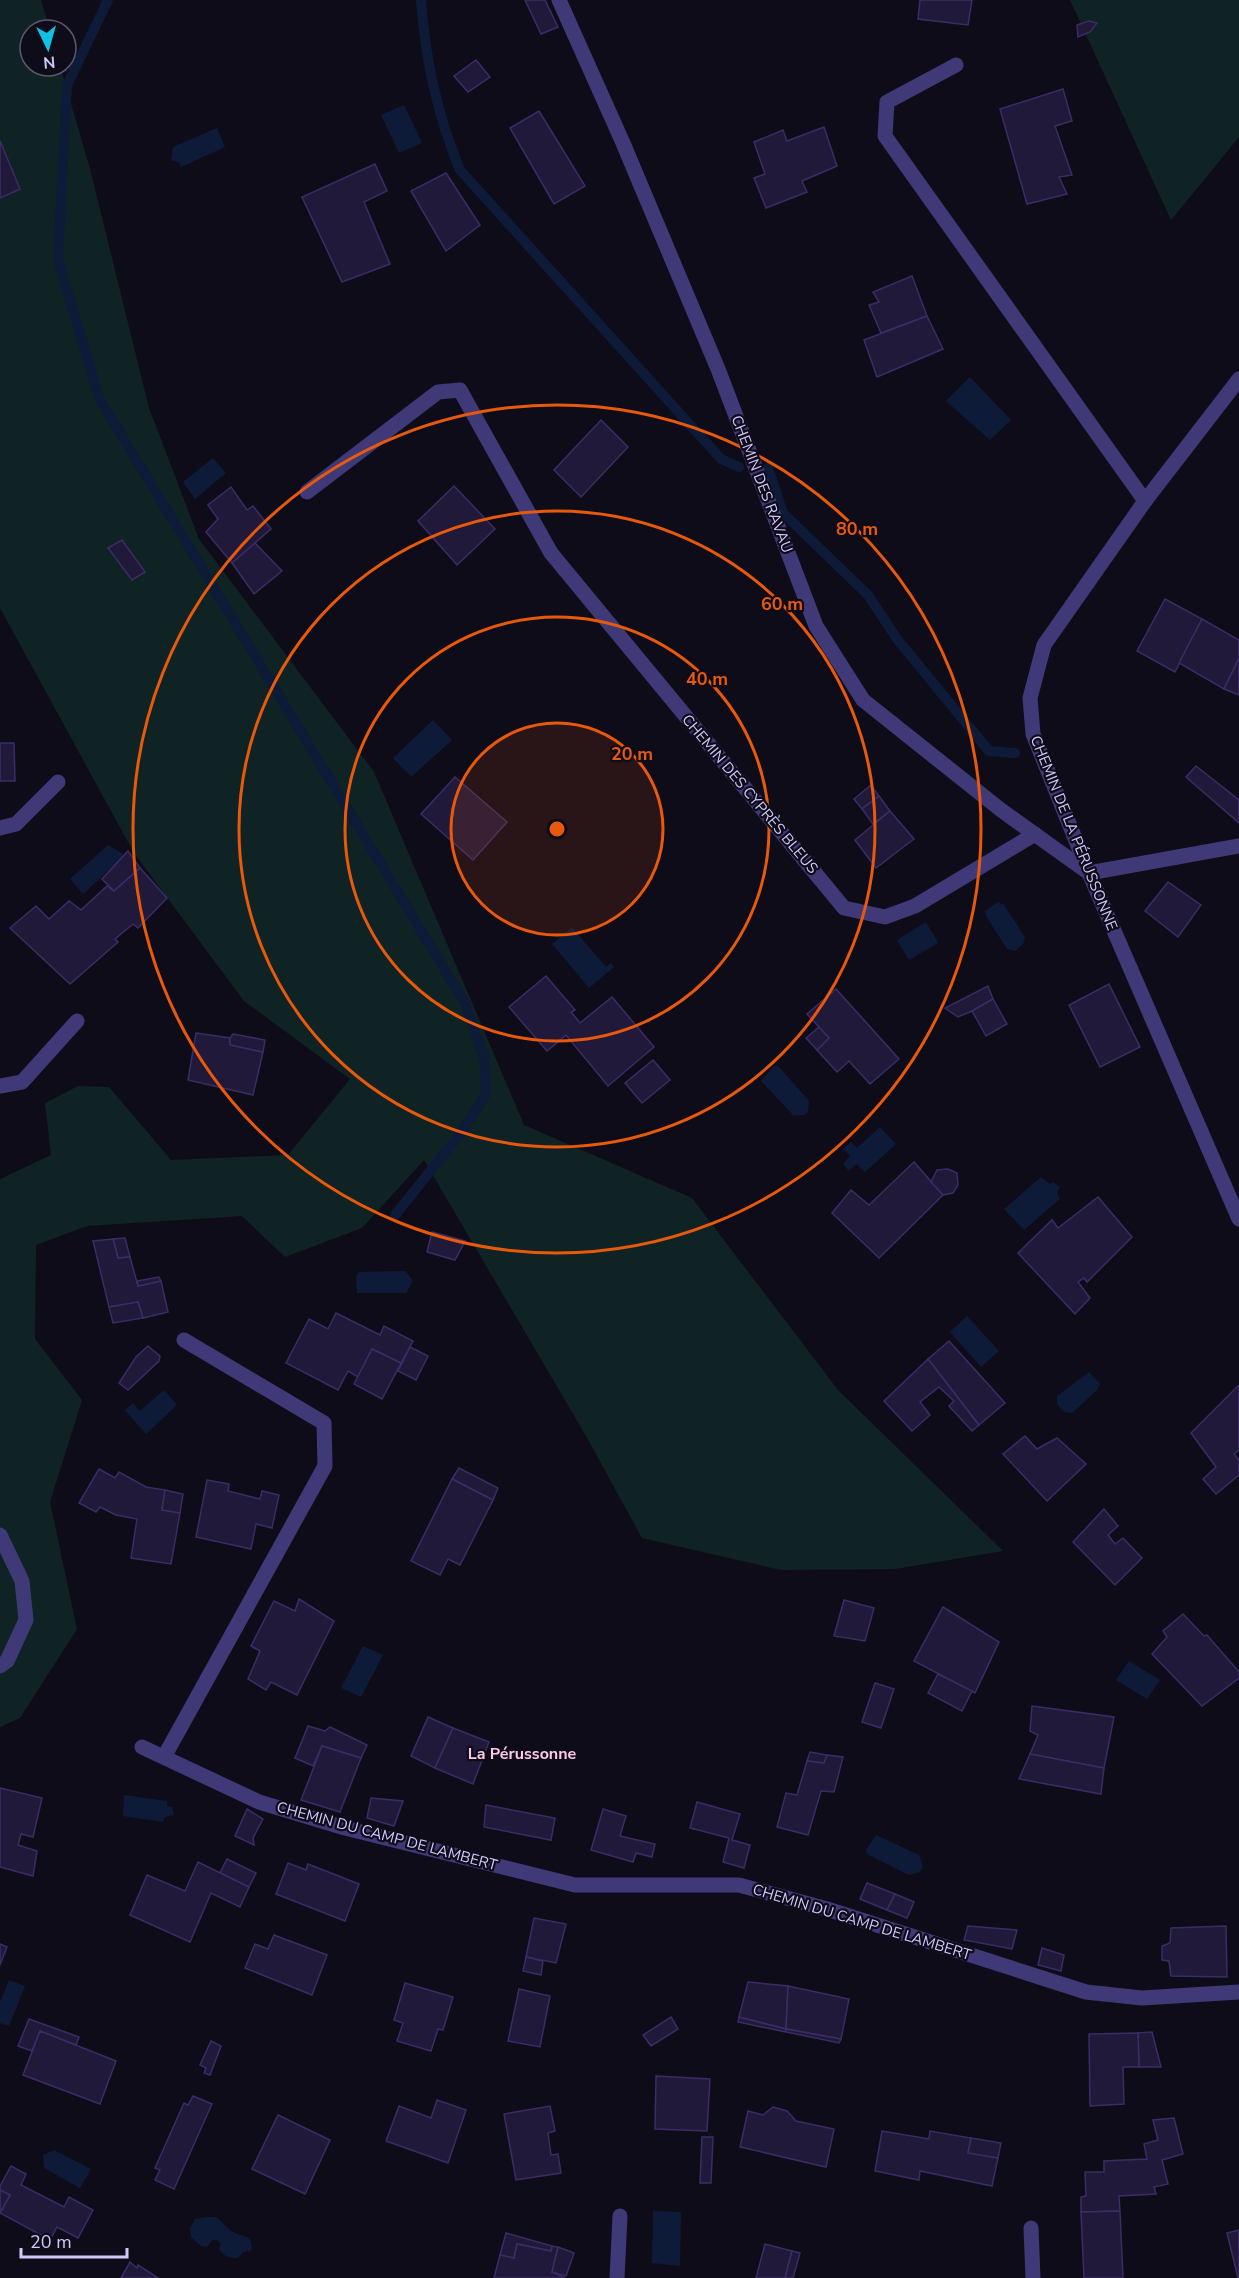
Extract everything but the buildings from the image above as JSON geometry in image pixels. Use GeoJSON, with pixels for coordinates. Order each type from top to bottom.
{"type":"FeatureCollection","features":[{"type":"Feature","properties":{"kind":"street","name":"CHEMIN DES RAVAU"},"geometry":{"type":"LineString","coordinates":[[559,0],[623,143],[718,369],[816,626],[863,700],[1035,834],[1089,873]]}},
{"type":"Feature","properties":{"kind":"street"},"geometry":{"type":"LineString","coordinates":[[956,65],[887,102],[885,136],[1145,501]]}},
{"type":"Feature","properties":{"kind":"street","name":"CHEMIN DE LA PÉRUSSONNE"},"geometry":{"type":"LineString","coordinates":[[1239,379],[1145,501],[1044,645],[1030,698],[1033,734],[1089,873],[1239,1219]]}},
{"type":"Feature","properties":{"kind":"street","name":"CHEMIN DES CYPRÈS BLEUS"},"geometry":{"type":"LineString","coordinates":[[307,492],[438,392],[460,390],[551,553],[843,908],[885,917],[915,906],[1035,834]]}},
{"type":"Feature","properties":{"kind":"street"},"geometry":{"type":"LineString","coordinates":[[0,828],[16,824],[58,782]]}},
{"type":"Feature","properties":{"kind":"street"},"geometry":{"type":"LineString","coordinates":[[1089,873],[1239,846]]}},
{"type":"Feature","properties":{"kind":"street"},"geometry":{"type":"LineString","coordinates":[[0,1086],[22,1082],[77,1021]]}},
{"type":"Feature","properties":{"kind":"street"},"geometry":{"type":"LineString","coordinates":[[164,1757],[326,1466],[324,1423],[184,1340]]}},
{"type":"Feature","properties":{"kind":"street"},"geometry":{"type":"LineString","coordinates":[[0,1535],[22,1581],[26,1620],[7,1661],[0,1666]]}},
{"type":"Feature","properties":{"kind":"street","name":"CHEMIN DU CAMP DE LAMBERT"},"geometry":{"type":"LineString","coordinates":[[142,1747],[259,1802],[345,1828],[575,1884],[739,1885],[827,1909],[1086,1992],[1142,1998],[1239,1992]]}},
{"type":"Feature","properties":{"kind":"street"},"geometry":{"type":"LineString","coordinates":[[618,2278],[620,2216]]}},
{"type":"Feature","properties":{"kind":"street"},"geometry":{"type":"LineString","coordinates":[[1031,2228],[1033,2278]]}},
{"type":"Feature","properties":{"kind":"green space"},"geometry":{"type":"Polygon","coordinates":[[[0,0],[41,0],[46,18],[18,18],[18,78],[63,78],[90,169],[149,408],[199,539],[374,772],[524,1125],[692,1198],[838,1390],[1003,1551],[895,1569],[781,1570],[642,1538],[586,1436],[424,1160],[362,1228],[285,1257],[242,1216],[87,1226],[36,1245],[35,1339],[82,1400],[50,1502],[77,1629],[20,1718],[0,1727],[0,1179],[51,1155],[45,1103],[78,1086],[109,1087],[171,1160],[288,1155],[350,1079],[244,1001],[134,853],[0,608],[0,0]]]}},
{"type":"Feature","properties":{"kind":"green space"},"geometry":{"type":"Polygon","coordinates":[[[1070,0],[1239,0],[1239,137],[1171,220],[1070,0]]]}},
{"type":"Feature","properties":{"kind":"water"},"geometry":{"type":"Polygon","coordinates":[[[404,105],[422,143],[399,153],[381,115],[404,105]]]}},
{"type":"Feature","properties":{"kind":"water"},"geometry":{"type":"Polygon","coordinates":[[[217,128],[225,147],[181,167],[179,163],[171,160],[173,147],[217,128]]]}},
{"type":"Feature","properties":{"kind":"water"},"geometry":{"type":"Polygon","coordinates":[[[970,377],[1011,420],[990,440],[946,401],[970,377]]]}},
{"type":"Feature","properties":{"kind":"water"},"geometry":{"type":"Polygon","coordinates":[[[213,458],[226,473],[195,499],[183,482],[213,458]]]}},
{"type":"Feature","properties":{"kind":"water"},"geometry":{"type":"Polygon","coordinates":[[[433,720],[452,740],[411,777],[393,758],[433,720]]]}},
{"type":"Feature","properties":{"kind":"water"},"geometry":{"type":"Polygon","coordinates":[[[108,845],[125,855],[83,894],[70,879],[108,845]]]}},
{"type":"Feature","properties":{"kind":"water"},"geometry":{"type":"Polygon","coordinates":[[[998,902],[1004,905],[1025,937],[1023,944],[1015,951],[1007,949],[986,916],[985,911],[998,902]]]}},
{"type":"Feature","properties":{"kind":"water"},"geometry":{"type":"Polygon","coordinates":[[[926,922],[938,943],[909,960],[897,940],[926,922]]]}},
{"type":"Feature","properties":{"kind":"water"},"geometry":{"type":"Polygon","coordinates":[[[572,927],[606,967],[611,963],[614,967],[589,988],[552,944],[572,927]]]}},
{"type":"Feature","properties":{"kind":"water"},"geometry":{"type":"Polygon","coordinates":[[[774,1066],[778,1066],[809,1101],[805,1115],[793,1115],[761,1081],[774,1066]]]}},
{"type":"Feature","properties":{"kind":"water"},"geometry":{"type":"Polygon","coordinates":[[[880,1127],[896,1144],[865,1172],[856,1164],[849,1171],[843,1164],[850,1156],[843,1149],[851,1142],[857,1148],[880,1127]]]}},
{"type":"Feature","properties":{"kind":"water"},"geometry":{"type":"Polygon","coordinates":[[[1041,1177],[1050,1184],[1053,1182],[1060,1187],[1057,1193],[1060,1199],[1024,1230],[1004,1209],[1041,1177]]]}},
{"type":"Feature","properties":{"kind":"water"},"geometry":{"type":"Polygon","coordinates":[[[405,1271],[413,1281],[406,1293],[357,1293],[356,1276],[359,1272],[405,1271]]]}},
{"type":"Feature","properties":{"kind":"water"},"geometry":{"type":"Polygon","coordinates":[[[967,1316],[999,1351],[981,1367],[950,1332],[967,1316]]]}},
{"type":"Feature","properties":{"kind":"water"},"geometry":{"type":"Polygon","coordinates":[[[1089,1372],[1100,1384],[1097,1390],[1072,1413],[1064,1412],[1057,1404],[1057,1396],[1089,1372]]]}},
{"type":"Feature","properties":{"kind":"water"},"geometry":{"type":"Polygon","coordinates":[[[164,1390],[177,1405],[146,1434],[125,1410],[133,1403],[140,1411],[164,1390]]]}},
{"type":"Feature","properties":{"kind":"water"},"geometry":{"type":"Polygon","coordinates":[[[363,1646],[383,1655],[361,1697],[341,1688],[363,1646]]]}},
{"type":"Feature","properties":{"kind":"water"},"geometry":{"type":"Polygon","coordinates":[[[1129,1661],[1160,1680],[1147,1699],[1116,1680],[1129,1661]]]}},
{"type":"Feature","properties":{"kind":"water"},"geometry":{"type":"Polygon","coordinates":[[[124,1795],[167,1801],[167,1806],[172,1807],[174,1815],[165,1817],[163,1822],[123,1816],[124,1795]]]}},
{"type":"Feature","properties":{"kind":"water"},"geometry":{"type":"Polygon","coordinates":[[[876,1835],[919,1855],[923,1866],[920,1872],[909,1875],[867,1854],[866,1850],[876,1835]]]}},
{"type":"Feature","properties":{"kind":"water"},"geometry":{"type":"Polygon","coordinates":[[[9,1980],[25,1986],[9,2026],[0,2023],[0,2002],[9,1980]]]}},
{"type":"Feature","properties":{"kind":"water"},"geometry":{"type":"Polygon","coordinates":[[[54,2150],[91,2169],[80,2188],[44,2168],[43,2155],[54,2150]]]}},
{"type":"Feature","properties":{"kind":"water"},"geometry":{"type":"Polygon","coordinates":[[[653,2211],[681,2212],[680,2266],[652,2263],[653,2211]]]}},
{"type":"Feature","properties":{"kind":"water"},"geometry":{"type":"Polygon","coordinates":[[[216,2217],[230,2230],[249,2239],[252,2245],[251,2251],[243,2252],[238,2258],[232,2258],[221,2252],[219,2249],[221,2244],[217,2240],[212,2240],[207,2247],[201,2246],[191,2237],[190,2229],[195,2219],[216,2217]]]}},
{"type":"Feature","properties":{"kind":"waterway"},"geometry":{"type":"LineString","coordinates":[[108,0],[67,85],[58,259],[99,398],[465,1003],[485,1061],[486,1094],[457,1138],[395,1215]]}},
{"type":"Feature","properties":{"kind":"waterway"},"geometry":{"type":"LineString","coordinates":[[421,0],[434,86],[445,129],[460,170],[721,459],[739,467]]}},
{"type":"Feature","properties":{"kind":"waterway"},"geometry":{"type":"LineString","coordinates":[[768,468],[783,513],[868,595],[897,639],[989,751],[1015,753]]}},
{"type":"Feature","properties":{"kind":"district","name":"La Pérussonne"},"geometry":{"type":"Point","coordinates":[522,1753]}}]}
